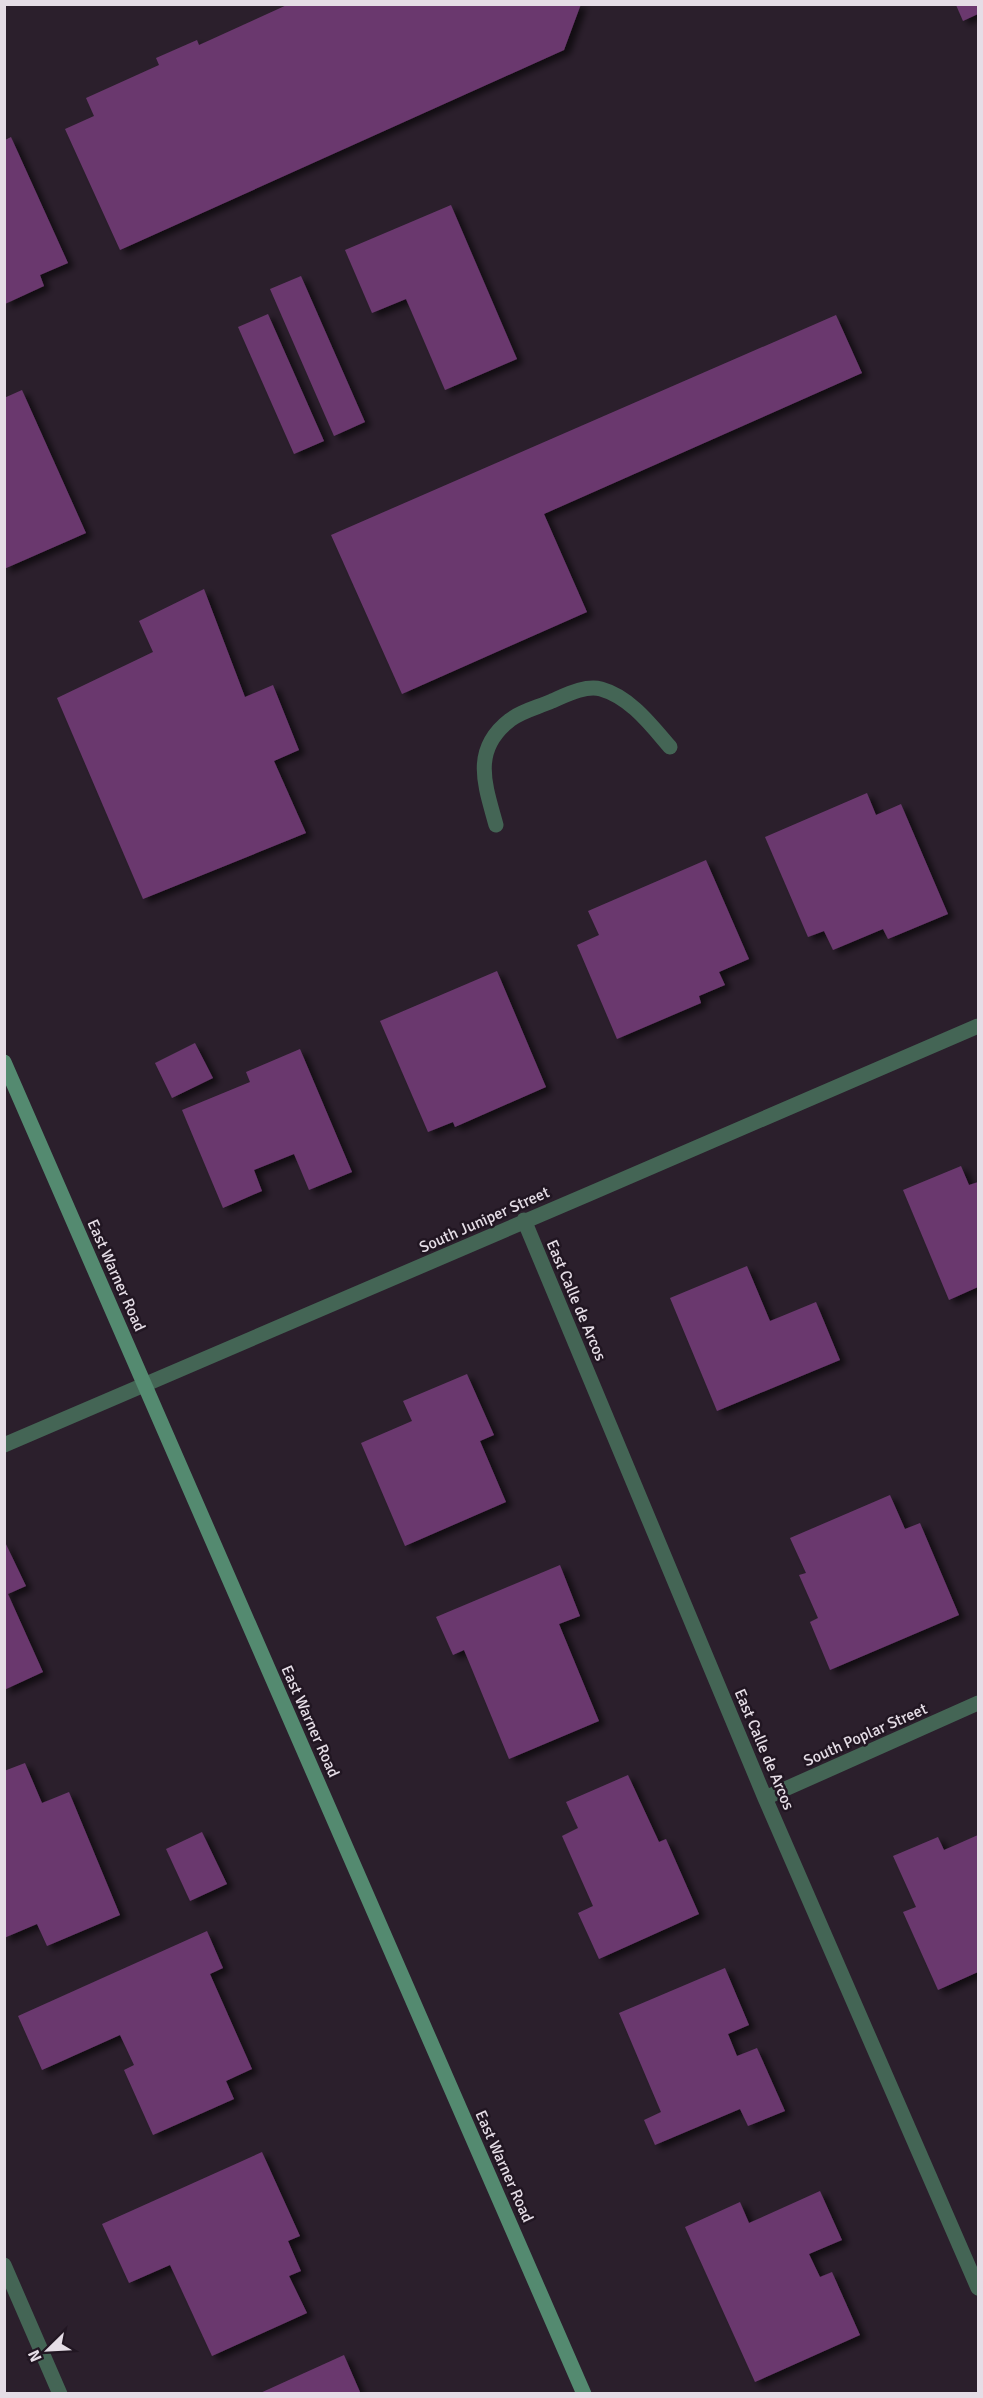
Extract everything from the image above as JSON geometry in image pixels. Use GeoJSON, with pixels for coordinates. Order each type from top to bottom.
{"type":"FeatureCollection","features":[{"type":"Feature","properties":{"kind":"main road","name":"East Warner Road"},"geometry":{"type":"LineString","coordinates":[[4,1062],[584,2394]]}},
{"type":"Feature","properties":{"kind":"street"},"geometry":{"type":"LineString","coordinates":[[496,825],[483,778],[485,756],[494,737],[511,719],[576,691],[598,688],[622,698],[670,747]]}},
{"type":"Feature","properties":{"kind":"street","name":"South Juniper Street"},"geometry":{"type":"LineString","coordinates":[[4,1445],[978,1026]]}},
{"type":"Feature","properties":{"kind":"street","name":"East Calle de Arcos"},"geometry":{"type":"LineString","coordinates":[[524,1220],[765,1798],[978,2288]]}},
{"type":"Feature","properties":{"kind":"street","name":"South Poplar Street"},"geometry":{"type":"LineString","coordinates":[[765,1798],[978,1703]]}},
{"type":"Feature","properties":{"kind":"street"},"geometry":{"type":"LineString","coordinates":[[4,2265],[60,2394]]}},
{"type":"Feature","properties":{"kind":"building"},"geometry":{"type":"Polygon","coordinates":[[[289,4],[581,4],[564,50],[120,250],[65,129],[94,116],[86,98],[159,65],[156,58],[197,40],[199,45],[289,4]]]}},
{"type":"Feature","properties":{"kind":"building"},"geometry":{"type":"Polygon","coordinates":[[[956,5],[978,5],[978,14],[963,21],[956,5]]]}},
{"type":"Feature","properties":{"kind":"building"},"geometry":{"type":"Polygon","coordinates":[[[11,137],[68,263],[40,275],[44,286],[5,304],[5,140],[11,137]]]}},
{"type":"Feature","properties":{"kind":"building"},"geometry":{"type":"Polygon","coordinates":[[[451,205],[517,359],[445,390],[406,299],[372,313],[345,250],[451,205]]]}},
{"type":"Feature","properties":{"kind":"building"},"geometry":{"type":"Polygon","coordinates":[[[301,276],[365,422],[334,436],[270,289],[301,276]]]}},
{"type":"Feature","properties":{"kind":"building"},"geometry":{"type":"Polygon","coordinates":[[[268,314],[324,441],[294,454],[238,327],[268,314]]]}},
{"type":"Feature","properties":{"kind":"building"},"geometry":{"type":"Polygon","coordinates":[[[836,315],[862,373],[544,514],[587,612],[402,694],[331,535],[836,315]]]}},
{"type":"Feature","properties":{"kind":"building"},"geometry":{"type":"Polygon","coordinates":[[[22,390],[86,533],[4,569],[4,398],[22,390]]]}},
{"type":"Feature","properties":{"kind":"building"},"geometry":{"type":"Polygon","coordinates":[[[204,589],[245,697],[273,685],[299,750],[274,761],[306,833],[143,899],[57,698],[153,652],[139,621],[204,589]]]}},
{"type":"Feature","properties":{"kind":"building"},"geometry":{"type":"Polygon","coordinates":[[[867,793],[876,815],[901,804],[948,914],[888,939],[883,929],[833,950],[824,931],[808,937],[765,837],[867,793]]]}},
{"type":"Feature","properties":{"kind":"building"},"geometry":{"type":"Polygon","coordinates":[[[706,860],[749,959],[719,972],[725,985],[699,996],[701,1003],[617,1039],[577,945],[599,935],[588,911],[706,860]]]}},
{"type":"Feature","properties":{"kind":"building"},"geometry":{"type":"Polygon","coordinates":[[[497,971],[546,1087],[455,1127],[453,1122],[428,1132],[380,1021],[497,971]]]}},
{"type":"Feature","properties":{"kind":"building"},"geometry":{"type":"Polygon","coordinates":[[[195,1043],[213,1078],[172,1098],[155,1063],[195,1043]]]}},
{"type":"Feature","properties":{"kind":"building"},"geometry":{"type":"Polygon","coordinates":[[[300,1049],[352,1172],[309,1190],[294,1154],[254,1170],[262,1191],[223,1208],[182,1110],[250,1082],[246,1072],[300,1049]]]}},
{"type":"Feature","properties":{"kind":"building"},"geometry":{"type":"Polygon","coordinates":[[[961,1166],[969,1185],[978,1182],[978,1287],[949,1300],[903,1190],[961,1166]]]}},
{"type":"Feature","properties":{"kind":"building"},"geometry":{"type":"Polygon","coordinates":[[[747,1266],[770,1321],[816,1302],[840,1360],[717,1411],[670,1298],[747,1266]]]}},
{"type":"Feature","properties":{"kind":"building"},"geometry":{"type":"Polygon","coordinates":[[[467,1374],[494,1435],[480,1441],[506,1502],[405,1546],[361,1443],[412,1421],[403,1401],[467,1374]]]}},
{"type":"Feature","properties":{"kind":"building"},"geometry":{"type":"Polygon","coordinates":[[[890,1495],[905,1529],[920,1523],[959,1615],[830,1670],[810,1622],[818,1618],[799,1575],[806,1573],[790,1538],[890,1495]]]}},
{"type":"Feature","properties":{"kind":"building"},"geometry":{"type":"Polygon","coordinates":[[[4,1540],[26,1586],[8,1594],[43,1672],[4,1690],[4,1540]]]}},
{"type":"Feature","properties":{"kind":"building"},"geometry":{"type":"Polygon","coordinates":[[[560,1565],[580,1616],[559,1624],[599,1721],[509,1759],[464,1650],[453,1655],[436,1617],[560,1565]]]}},
{"type":"Feature","properties":{"kind":"building"},"geometry":{"type":"Polygon","coordinates":[[[25,1763],[42,1803],[69,1792],[120,1915],[47,1946],[37,1924],[4,1938],[4,1771],[25,1763]]]}},
{"type":"Feature","properties":{"kind":"building"},"geometry":{"type":"Polygon","coordinates":[[[628,1775],[659,1842],[666,1839],[699,1914],[599,1959],[578,1913],[593,1906],[562,1836],[578,1828],[566,1802],[628,1775]]]}},
{"type":"Feature","properties":{"kind":"building"},"geometry":{"type":"Polygon","coordinates":[[[202,1832],[227,1884],[190,1901],[166,1849],[202,1832]]]}},
{"type":"Feature","properties":{"kind":"building"},"geometry":{"type":"Polygon","coordinates":[[[978,1835],[978,1972],[938,1990],[903,1912],[916,1907],[893,1856],[938,1837],[944,1850],[978,1835]]]}},
{"type":"Feature","properties":{"kind":"building"},"geometry":{"type":"Polygon","coordinates":[[[207,1931],[223,1968],[210,1974],[252,2069],[226,2081],[234,2099],[153,2135],[124,2070],[134,2065],[120,2035],[42,2070],[18,2016],[207,1931]]]}},
{"type":"Feature","properties":{"kind":"building"},"geometry":{"type":"Polygon","coordinates":[[[725,1968],[749,2025],[728,2034],[737,2056],[757,2048],[785,2111],[748,2126],[740,2109],[655,2145],[644,2120],[661,2112],[619,2013],[725,1968]]]}},
{"type":"Feature","properties":{"kind":"building"},"geometry":{"type":"Polygon","coordinates":[[[262,2152],[300,2236],[288,2241],[301,2271],[289,2276],[307,2313],[212,2356],[170,2265],[129,2283],[102,2224],[262,2152]]]}},
{"type":"Feature","properties":{"kind":"building"},"geometry":{"type":"Polygon","coordinates":[[[820,2191],[842,2240],[809,2254],[820,2277],[832,2272],[860,2335],[755,2382],[685,2227],[740,2202],[749,2223],[820,2191]]]}},
{"type":"Feature","properties":{"kind":"building"},"geometry":{"type":"Polygon","coordinates":[[[344,2355],[360,2392],[258,2394],[344,2355]]]}}]}
